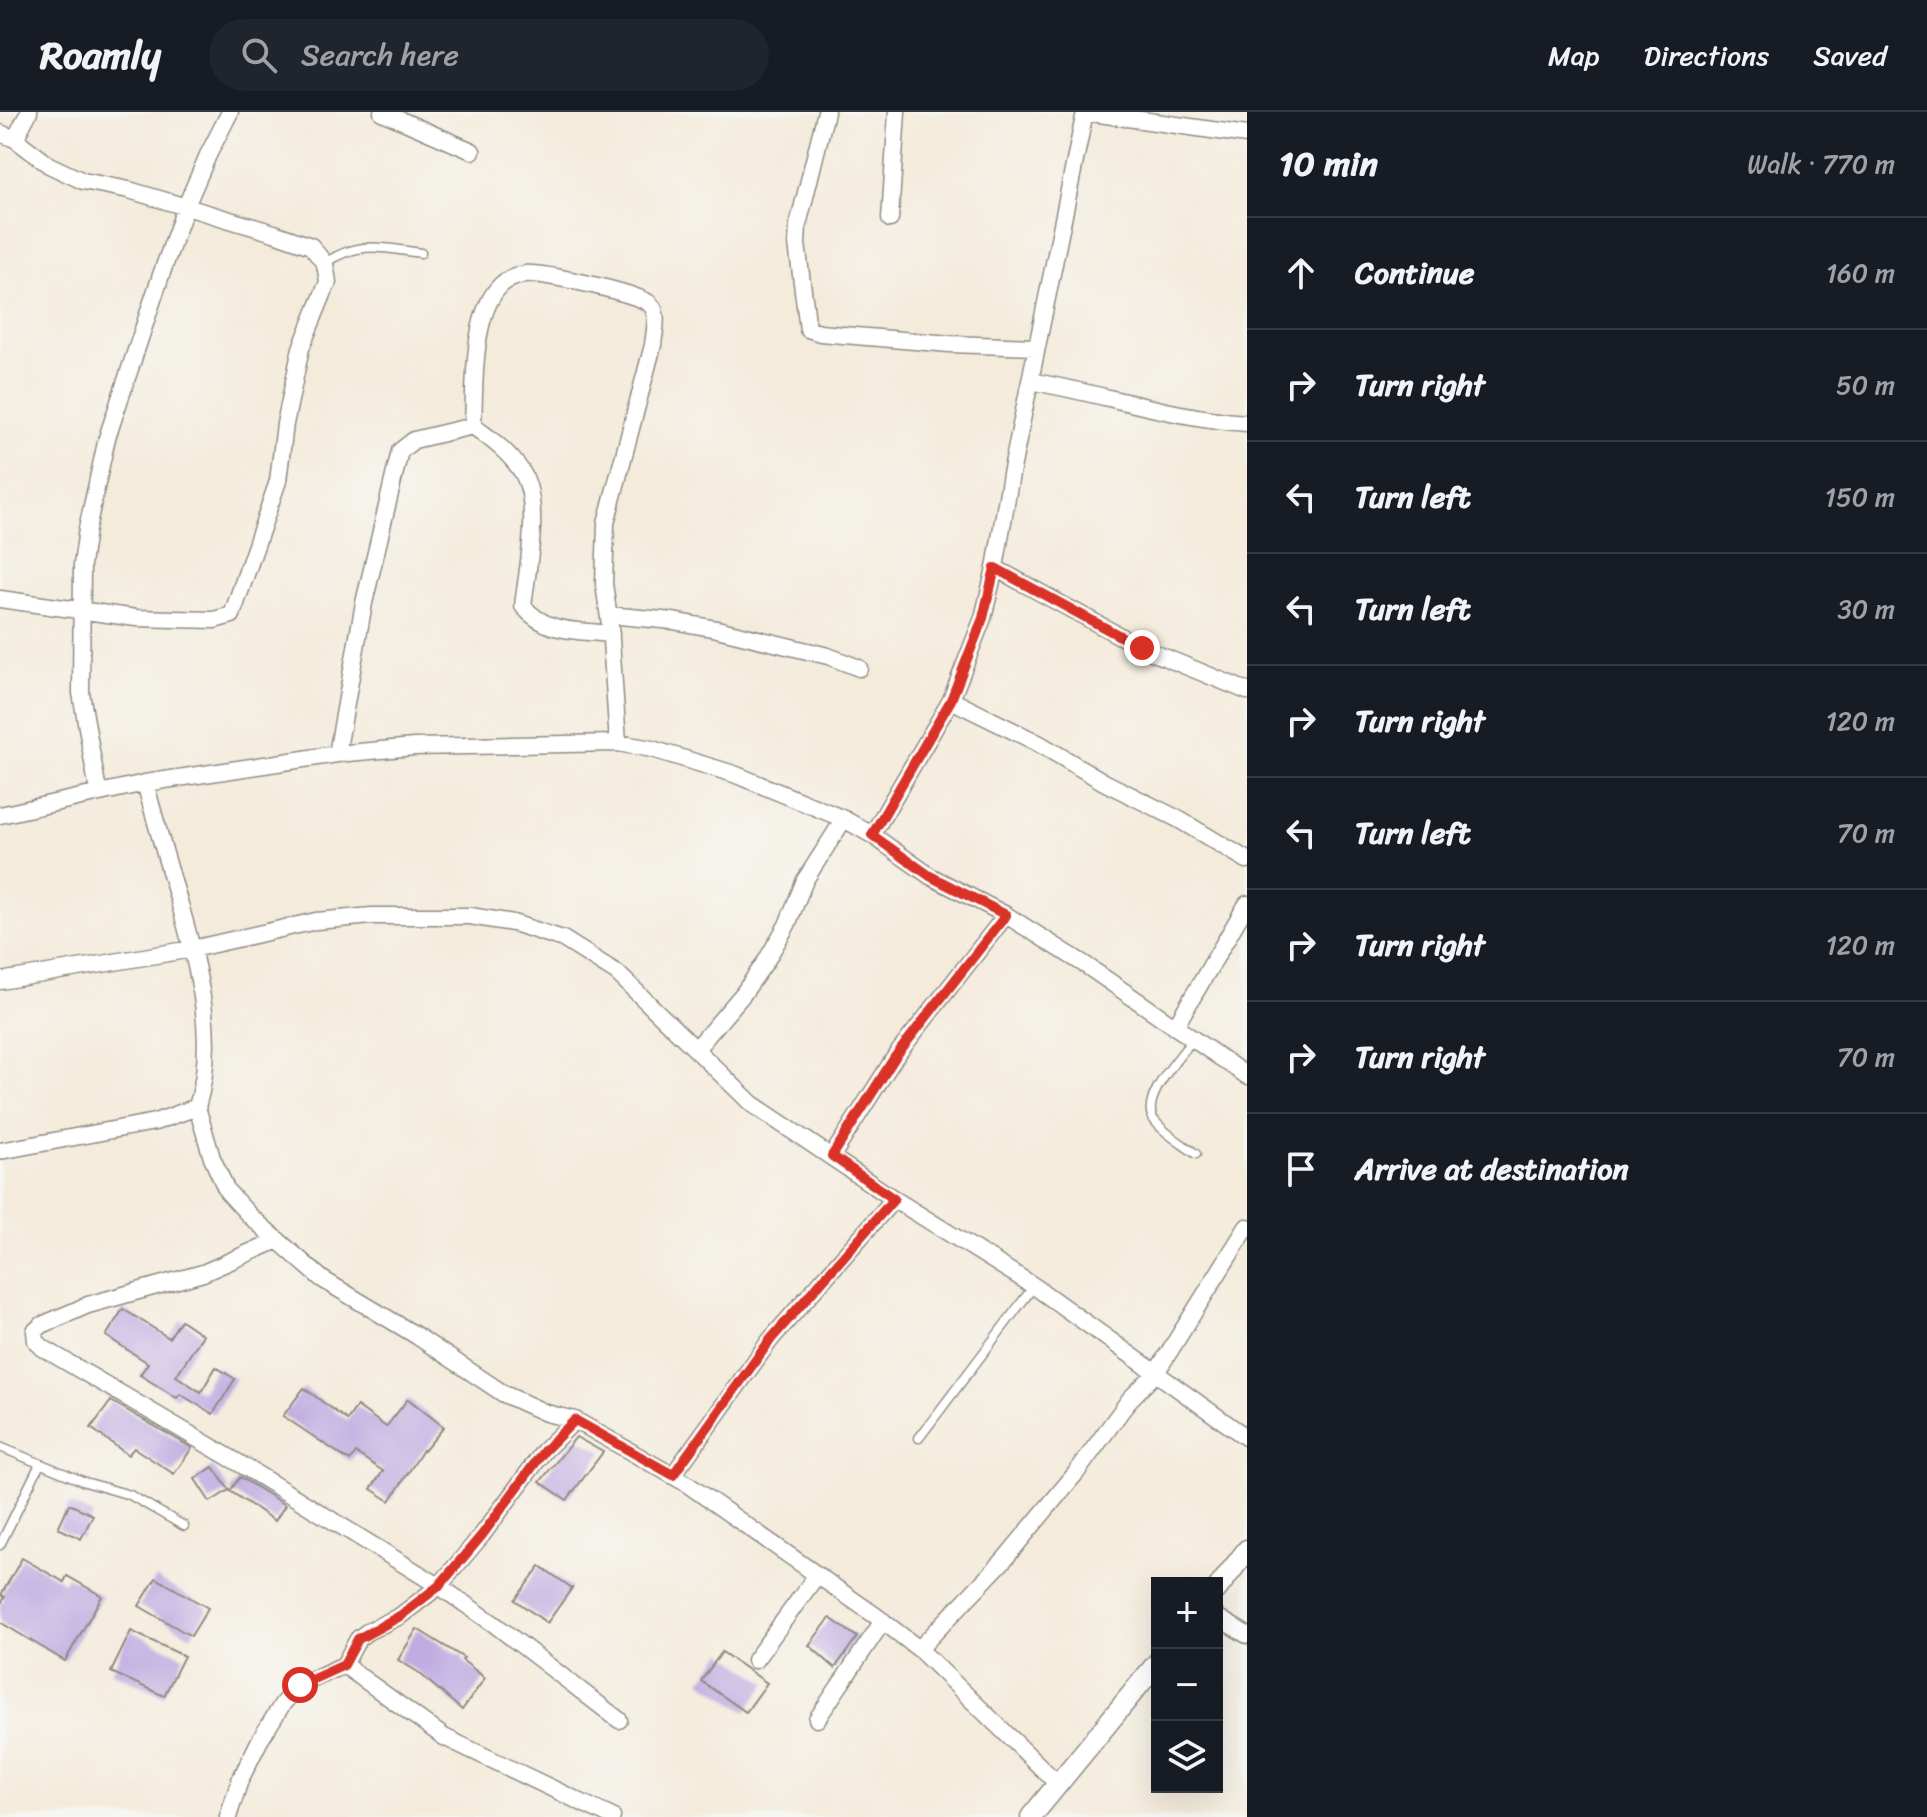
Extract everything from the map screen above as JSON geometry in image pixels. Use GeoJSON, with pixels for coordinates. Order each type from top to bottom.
{"type":"FeatureCollection","features":[{"type":"Feature","properties":{"kind":"street"},"geometry":{"type":"LineString","coordinates":[[0,599],[84,608],[136,618],[214,620],[232,615],[278,481],[285,424],[301,348],[328,282],[325,264],[311,246],[186,206],[83,181],[49,165],[8,136],[29,112]]}},
{"type":"Feature","properties":{"kind":"street"},"geometry":{"type":"LineString","coordinates":[[98,791],[81,693],[82,565],[87,529],[107,438],[186,206],[230,112]]}},
{"type":"Feature","properties":{"kind":"street"},"geometry":{"type":"LineString","coordinates":[[382,112],[472,151]]}},
{"type":"Feature","properties":{"kind":"street"},"geometry":{"type":"LineString","coordinates":[[826,112],[798,225],[797,244],[808,329],[820,333],[950,344],[1036,347]]}},
{"type":"Feature","properties":{"kind":"street"},"geometry":{"type":"LineString","coordinates":[[890,219],[897,112]]}},
{"type":"Feature","properties":{"kind":"street"},"geometry":{"type":"LineString","coordinates":[[872,835],[951,700],[983,618],[1085,112],[1247,135]]}},
{"type":"Feature","properties":{"kind":"street"},"geometry":{"type":"LineString","coordinates":[[473,426],[476,354],[483,320],[489,302],[503,283],[526,274],[601,287],[651,304],[656,315],[653,345],[606,523],[604,584],[611,634],[618,743]]}},
{"type":"Feature","properties":{"kind":"street"},"geometry":{"type":"LineString","coordinates":[[1030,381],[1097,393],[1191,418],[1247,423]]}},
{"type":"Feature","properties":{"kind":"street"},"geometry":{"type":"LineString","coordinates":[[473,426],[500,447],[523,473],[532,497],[523,606],[534,620],[552,627],[611,634]]}},
{"type":"Feature","properties":{"kind":"street"},"geometry":{"type":"LineString","coordinates":[[337,754],[364,603],[400,451],[414,440],[473,426]]}},
{"type":"Feature","properties":{"kind":"street"},"geometry":{"type":"LineString","coordinates":[[995,568],[1142,648],[1247,691]]}},
{"type":"Feature","properties":{"kind":"street"},"geometry":{"type":"LineString","coordinates":[[609,615],[717,629],[828,656],[859,668]]}},
{"type":"Feature","properties":{"kind":"street"},"geometry":{"type":"LineString","coordinates":[[951,700],[1178,819],[1247,860]]}},
{"type":"Feature","properties":{"kind":"street"},"geometry":{"type":"LineString","coordinates":[[0,815],[98,791],[337,754],[414,747],[618,743],[652,749],[734,774],[844,819],[930,876],[1006,915],[1084,964],[1247,1076]]}},
{"type":"Feature","properties":{"kind":"street"},"geometry":{"type":"LineString","coordinates":[[145,783],[202,989],[207,1043],[204,1082],[197,1107],[212,1158],[227,1191],[249,1215],[322,1279],[417,1336],[504,1394],[546,1413],[575,1420],[673,1475],[883,1621],[919,1649],[1057,1783]]}},
{"type":"Feature","properties":{"kind":"street"},"geometry":{"type":"LineString","coordinates":[[696,1049],[743,994],[766,961],[787,925],[805,880],[844,819]]}},
{"type":"Feature","properties":{"kind":"street"},"geometry":{"type":"LineString","coordinates":[[1175,1027],[1247,904]]}},
{"type":"Feature","properties":{"kind":"street"},"geometry":{"type":"LineString","coordinates":[[832,1156],[895,1057],[1006,915]]}},
{"type":"Feature","properties":{"kind":"street"},"geometry":{"type":"LineString","coordinates":[[0,981],[192,949],[330,920],[372,916],[470,916],[513,923],[563,939],[617,973],[752,1104],[894,1199],[1034,1286],[1247,1438]]}},
{"type":"Feature","properties":{"kind":"street"},"geometry":{"type":"LineString","coordinates":[[0,1151],[155,1122],[197,1107]]}},
{"type":"Feature","properties":{"kind":"street"},"geometry":{"type":"LineString","coordinates":[[673,1475],[771,1339],[894,1199]]}},
{"type":"Feature","properties":{"kind":"street"},"geometry":{"type":"LineString","coordinates":[[919,1649],[1003,1561],[1076,1473],[1130,1399],[1156,1373],[1247,1227]]}},
{"type":"Feature","properties":{"kind":"street"},"geometry":{"type":"LineString","coordinates":[[278,1240],[203,1273],[88,1305],[42,1325],[35,1331],[36,1341],[439,1586],[619,1720]]}},
{"type":"Feature","properties":{"kind":"street"},"geometry":{"type":"LineString","coordinates":[[228,1817],[253,1753],[283,1703],[300,1685],[344,1665],[358,1639],[400,1616],[439,1586],[482,1535],[544,1451],[575,1420]]}},
{"type":"Feature","properties":{"kind":"street"},"geometry":{"type":"LineString","coordinates":[[1223,1581],[1247,1550]]}},
{"type":"Feature","properties":{"kind":"street"},"geometry":{"type":"LineString","coordinates":[[755,1660],[817,1575]]}},
{"type":"Feature","properties":{"kind":"street"},"geometry":{"type":"LineString","coordinates":[[817,1719],[883,1621]]}},
{"type":"Feature","properties":{"kind":"street"},"geometry":{"type":"LineString","coordinates":[[1223,1621],[1247,1635]]}},
{"type":"Feature","properties":{"kind":"street"},"geometry":{"type":"LineString","coordinates":[[344,1665],[444,1737],[612,1817]]}},
{"type":"Feature","properties":{"kind":"street"},"geometry":{"type":"LineString","coordinates":[[1031,1817],[1151,1670]]}},
{"type":"Feature","properties":{"kind":"lane"},"geometry":{"type":"LineString","coordinates":[[325,264],[345,250],[374,247],[421,253]]}},
{"type":"Feature","properties":{"kind":"lane"},"geometry":{"type":"LineString","coordinates":[[1193,1039],[1154,1093],[1150,1108],[1155,1123],[1196,1154]]}},
{"type":"Feature","properties":{"kind":"lane"},"geometry":{"type":"LineString","coordinates":[[919,1438],[1034,1286]]}},
{"type":"Feature","properties":{"kind":"lane"},"geometry":{"type":"LineString","coordinates":[[0,1447],[85,1482],[130,1495],[184,1526]]}},
{"type":"Feature","properties":{"kind":"lane"},"geometry":{"type":"LineString","coordinates":[[0,1545],[40,1464]]}},
{"type":"Feature","properties":{"kind":"building"},"geometry":{"type":"Polygon","coordinates":[[[123,1309],[169,1338],[181,1320],[203,1335],[176,1376],[201,1392],[216,1367],[235,1379],[213,1414],[180,1394],[177,1398],[140,1375],[148,1363],[106,1336],[123,1309]]]}},
{"type":"Feature","properties":{"kind":"building"},"geometry":{"type":"Polygon","coordinates":[[[304,1388],[347,1420],[357,1406],[386,1427],[408,1399],[444,1427],[423,1450],[390,1501],[371,1489],[383,1471],[356,1453],[350,1461],[283,1416],[304,1388]]]}},
{"type":"Feature","properties":{"kind":"building"},"geometry":{"type":"Polygon","coordinates":[[[111,1401],[192,1448],[174,1474],[134,1448],[128,1455],[91,1428],[111,1401]]]}},
{"type":"Feature","properties":{"kind":"building"},"geometry":{"type":"Polygon","coordinates":[[[576,1437],[603,1452],[567,1500],[540,1482],[576,1437]]]}},
{"type":"Feature","properties":{"kind":"building"},"geometry":{"type":"Polygon","coordinates":[[[213,1467],[229,1490],[210,1502],[195,1479],[213,1467]]]}},
{"type":"Feature","properties":{"kind":"building"},"geometry":{"type":"Polygon","coordinates":[[[240,1477],[285,1505],[275,1521],[230,1491],[240,1477]]]}},
{"type":"Feature","properties":{"kind":"building"},"geometry":{"type":"Polygon","coordinates":[[[69,1504],[93,1515],[81,1539],[58,1528],[69,1504]]]}},
{"type":"Feature","properties":{"kind":"building"},"geometry":{"type":"Polygon","coordinates":[[[22,1558],[64,1582],[67,1576],[102,1596],[65,1661],[0,1622],[0,1605],[5,1597],[1,1595],[22,1558]]]}},
{"type":"Feature","properties":{"kind":"building"},"geometry":{"type":"Polygon","coordinates":[[[540,1566],[572,1588],[547,1623],[515,1600],[540,1566]]]}},
{"type":"Feature","properties":{"kind":"building"},"geometry":{"type":"Polygon","coordinates":[[[156,1578],[208,1608],[191,1636],[139,1606],[156,1578]]]}},
{"type":"Feature","properties":{"kind":"building"},"geometry":{"type":"Polygon","coordinates":[[[830,1618],[857,1637],[835,1668],[809,1645],[830,1618]]]}},
{"type":"Feature","properties":{"kind":"building"},"geometry":{"type":"Polygon","coordinates":[[[417,1629],[464,1658],[462,1660],[485,1678],[462,1710],[418,1672],[398,1660],[417,1629]]]}},
{"type":"Feature","properties":{"kind":"building"},"geometry":{"type":"Polygon","coordinates":[[[131,1631],[184,1656],[164,1696],[111,1672],[131,1631]]]}},
{"type":"Feature","properties":{"kind":"building"},"geometry":{"type":"Polygon","coordinates":[[[722,1652],[767,1683],[746,1712],[701,1681],[722,1652]]]}},
{"type":"Feature","properties":{"kind":"route"},"geometry":{"type":"LineString","coordinates":[[300,1685],[344,1665],[358,1639],[400,1616],[439,1586],[482,1535],[544,1451],[575,1420],[673,1475],[771,1339],[894,1199],[832,1156],[895,1057],[1006,915],[930,876],[872,835],[951,700],[983,618],[995,568],[1142,648]]}}]}
